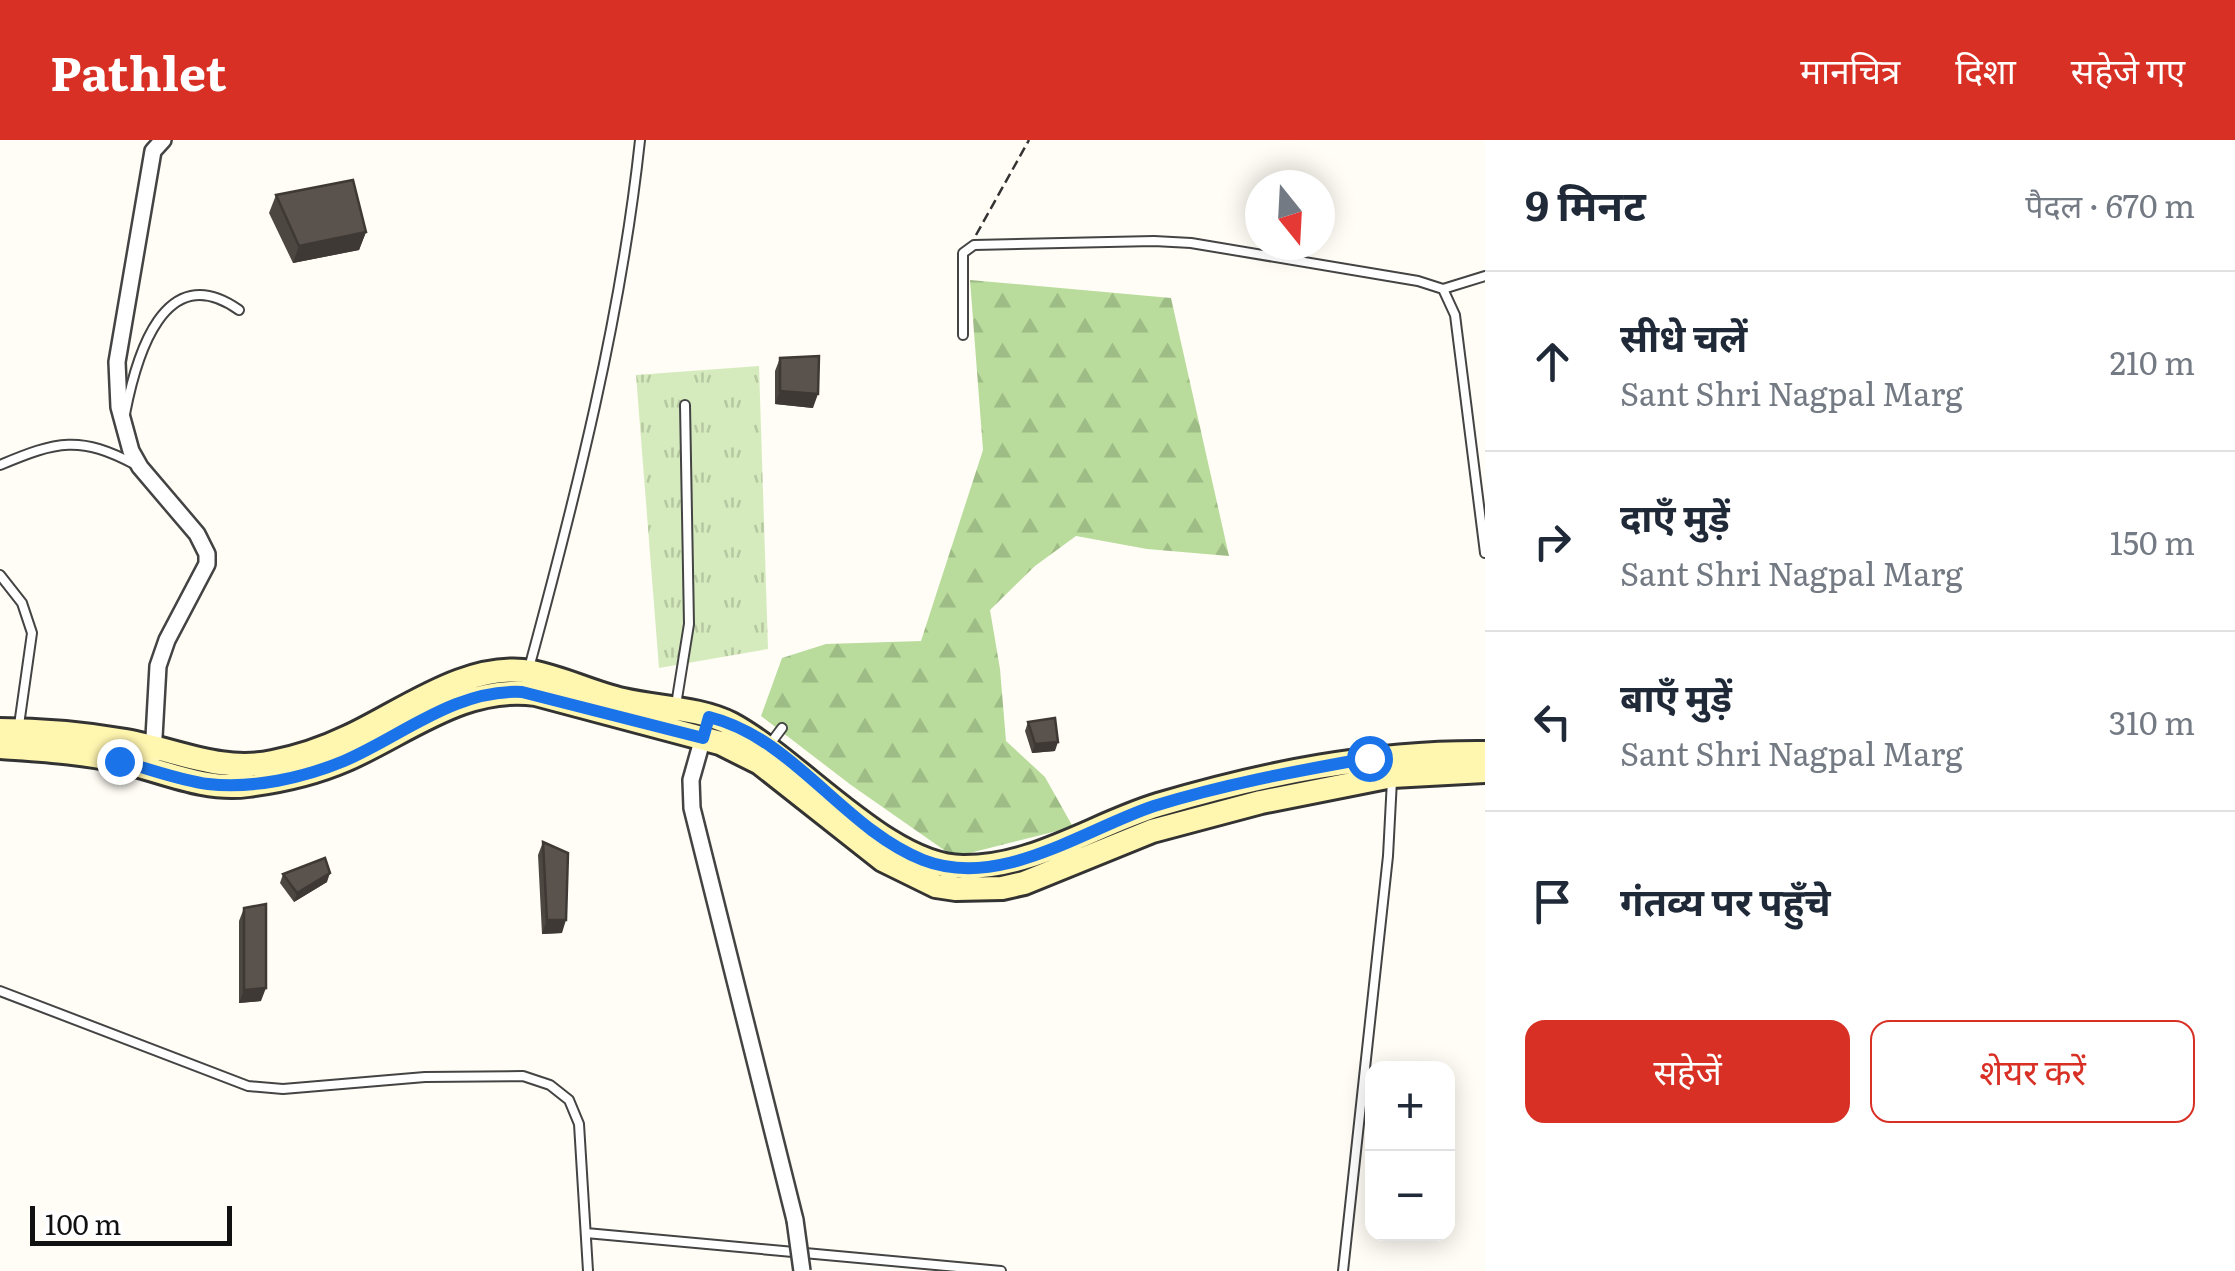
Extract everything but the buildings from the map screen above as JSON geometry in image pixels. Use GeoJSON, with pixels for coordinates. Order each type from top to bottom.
{"type":"FeatureCollection","features":[{"type":"Feature","properties":{"kind":"street"},"geometry":{"type":"LineString","coordinates":[[152,758],[158,666],[167,640],[207,564],[207,554],[197,534],[140,468],[123,423],[116,385],[154,152],[163,140]]}},
{"type":"Feature","properties":{"kind":"street"},"geometry":{"type":"LineString","coordinates":[[0,747],[188,758],[242,766],[274,762],[347,738],[463,681],[490,672],[528,672],[620,699],[675,710],[760,763],[882,860],[936,886],[956,889],[1002,888],[1024,882],[1152,830],[1391,766],[1485,771]]}},
{"type":"Feature","properties":{"kind":"street"},"geometry":{"type":"LineString","coordinates":[[9,730],[91,736],[208,784],[243,786],[343,761],[462,702],[508,692],[536,694],[614,717],[706,727],[725,721],[775,736],[894,844],[922,859],[962,867],[999,865],[1024,858],[1154,806],[1261,778],[1485,753]]}},
{"type":"Feature","properties":{"kind":"street"},"geometry":{"type":"LineString","coordinates":[[706,727],[692,780],[692,808],[795,1220],[802,1271]]}},
{"type":"Feature","properties":{"kind":"lane"},"geometry":{"type":"LineString","coordinates":[[528,672],[584,445],[630,232],[640,140]]}},
{"type":"Feature","properties":{"kind":"lane"},"geometry":{"type":"LineString","coordinates":[[962,334],[963,253],[974,245],[1174,242],[1354,268],[1418,280],[1443,289],[1485,276]]}},
{"type":"Feature","properties":{"kind":"lane"},"geometry":{"type":"LineString","coordinates":[[1443,289],[1455,314],[1485,553]]}},
{"type":"Feature","properties":{"kind":"lane"},"geometry":{"type":"LineString","coordinates":[[123,423],[144,344],[168,311],[196,294],[209,293],[239,310]]}},
{"type":"Feature","properties":{"kind":"lane"},"geometry":{"type":"LineString","coordinates":[[675,710],[690,624],[686,405]]}},
{"type":"Feature","properties":{"kind":"lane"},"geometry":{"type":"LineString","coordinates":[[0,465],[56,446],[81,444],[97,447],[140,468]]}},
{"type":"Feature","properties":{"kind":"lane"},"geometry":{"type":"LineString","coordinates":[[0,574],[22,603],[32,633],[9,730]]}},
{"type":"Feature","properties":{"kind":"lane"},"geometry":{"type":"LineString","coordinates":[[1343,1271],[1388,856],[1391,766]]}},
{"type":"Feature","properties":{"kind":"lane"},"geometry":{"type":"LineString","coordinates":[[0,991],[248,1086],[284,1089],[425,1078],[534,1078],[560,1092],[579,1124],[588,1271]]}},
{"type":"Feature","properties":{"kind":"lane"},"geometry":{"type":"LineString","coordinates":[[586,1233],[1002,1271]]}},
{"type":"Feature","properties":{"kind":"path"},"geometry":{"type":"LineString","coordinates":[[967,248],[987,219],[1028,140]]}},
{"type":"Feature","properties":{"kind":"green space"},"geometry":{"type":"Polygon","coordinates":[[[970,280],[1171,298],[1229,556],[1147,549],[1076,536],[1035,566],[990,610],[1006,741],[1045,777],[1073,827],[954,857],[761,716],[782,658],[826,644],[921,641],[983,450],[970,280]]]}},
{"type":"Feature","properties":{"kind":"green space"},"geometry":{"type":"Polygon","coordinates":[[[759,366],[768,649],[659,668],[636,375],[759,366]]]}},
{"type":"Feature","properties":{"kind":"route"},"geometry":{"type":"LineString","coordinates":[[119,761],[208,784],[243,786],[343,761],[462,702],[495,693],[522,692],[703,738],[709,717],[725,721],[768,745],[894,844],[942,866],[962,867],[999,865],[1024,858],[1154,806],[1261,778],[1369,758]]}}]}
